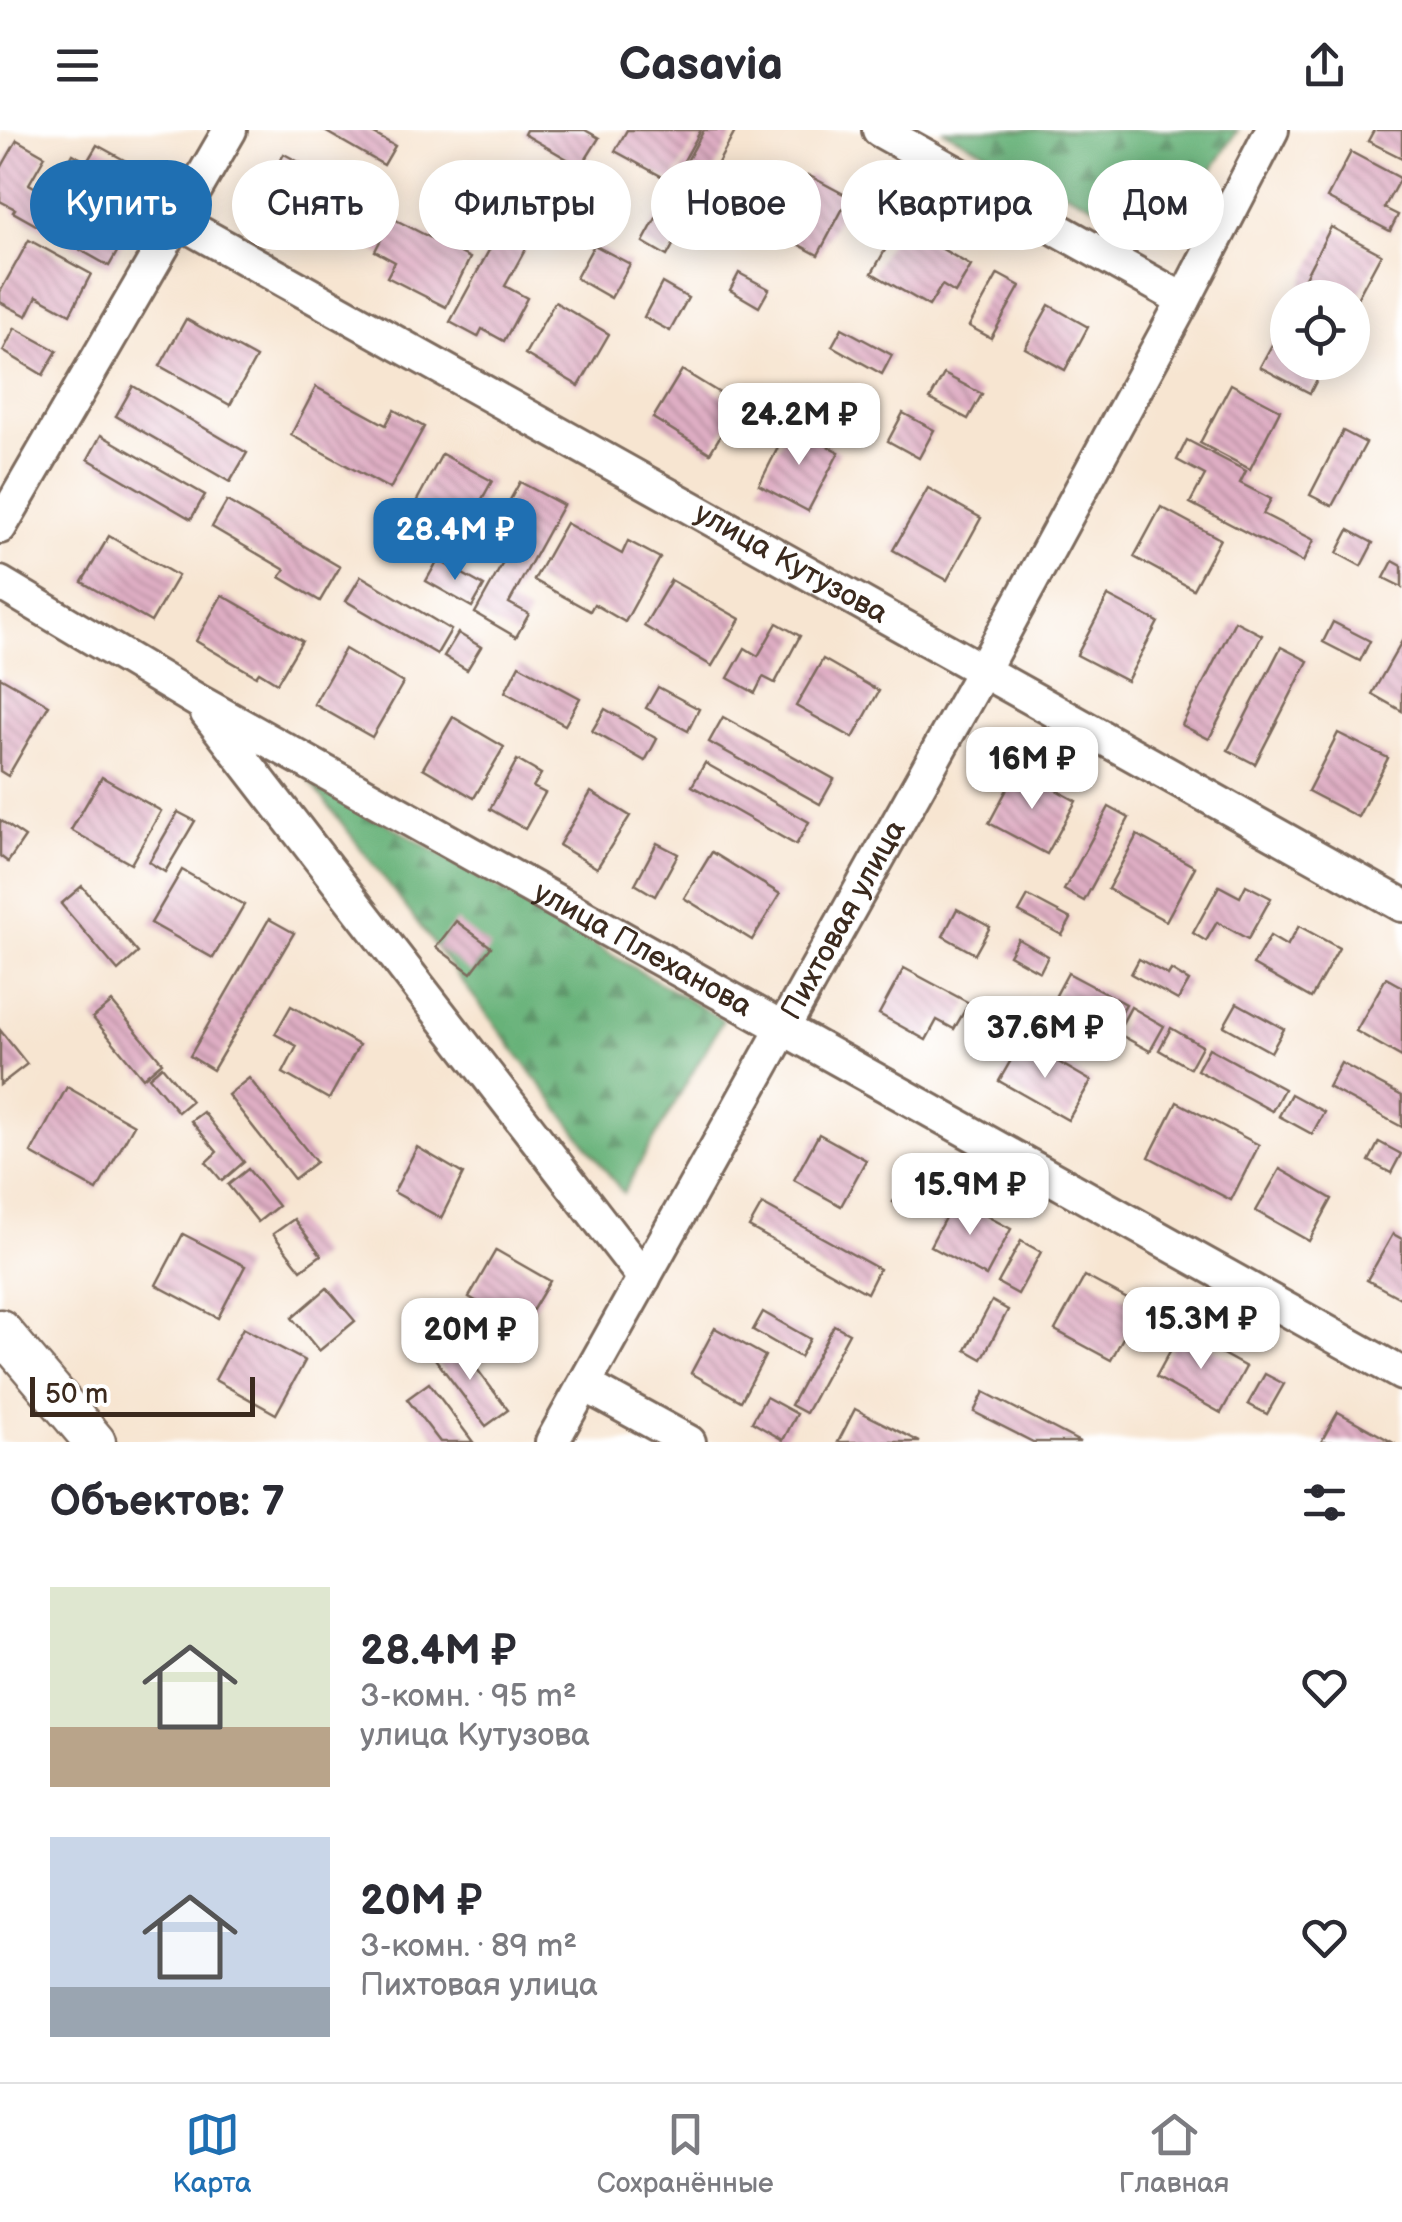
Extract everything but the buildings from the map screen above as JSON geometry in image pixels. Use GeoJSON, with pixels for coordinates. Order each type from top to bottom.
{"type":"FeatureCollection","features":[{"type":"Feature","properties":{"kind":"street"},"geometry":{"type":"LineString","coordinates":[[212,163],[230,130]]}},
{"type":"Feature","properties":{"kind":"street"},"geometry":{"type":"LineString","coordinates":[[879,130],[1184,300]]}},
{"type":"Feature","properties":{"kind":"street","name":"Пихтовая улица"},"geometry":{"type":"LineString","coordinates":[[552,1442],[982,672],[1272,130]]}},
{"type":"Feature","properties":{"kind":"street","name":"улица Кутузова"},"geometry":{"type":"LineString","coordinates":[[212,240],[982,672],[1398,895]]}},
{"type":"Feature","properties":{"kind":"street"},"geometry":{"type":"LineString","coordinates":[[0,527],[163,250]]}},
{"type":"Feature","properties":{"kind":"street","name":"улица Плеханова"},"geometry":{"type":"LineString","coordinates":[[0,583],[198,701],[1402,1374]]}},
{"type":"Feature","properties":{"kind":"street","name":"улица Плеханова"},"geometry":{"type":"LineString","coordinates":[[198,701],[644,1278]]}},
{"type":"Feature","properties":{"kind":"street"},"geometry":{"type":"LineString","coordinates":[[0,1330],[95,1442]]}},
{"type":"Feature","properties":{"kind":"street"},"geometry":{"type":"LineString","coordinates":[[585,1385],[689,1442]]}},
{"type":"Feature","properties":{"kind":"green space"},"geometry":{"type":"Polygon","coordinates":[[[942,130],[1238,130],[1219,160],[1088,160],[1088,203],[1068,193],[1068,160],[1002,160],[942,130]]]}},
{"type":"Feature","properties":{"kind":"green space"},"geometry":{"type":"Polygon","coordinates":[[[306,776],[723,1020],[623,1193],[306,776]]]}}]}
